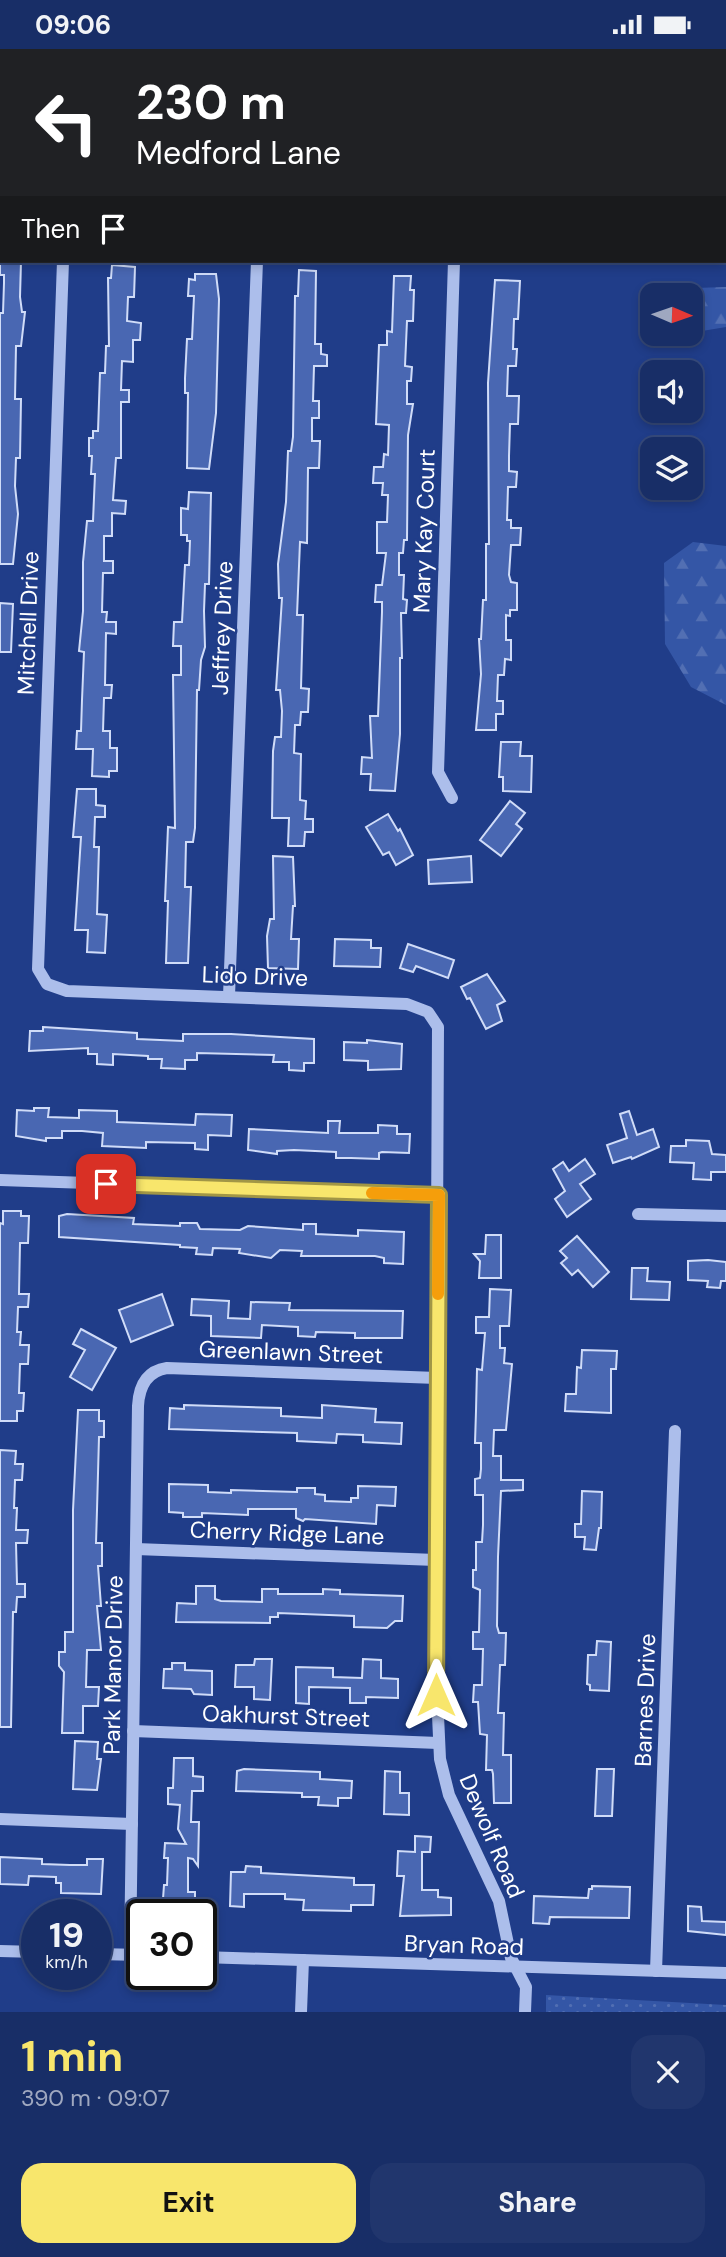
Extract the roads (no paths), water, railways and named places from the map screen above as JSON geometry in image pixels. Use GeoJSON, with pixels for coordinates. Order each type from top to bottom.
{"type":"FeatureCollection","features":[{"type":"Feature","properties":{"kind":"street","name":"Mitchell Drive"},"geometry":{"type":"LineString","coordinates":[[47,983],[37,960],[63,263]]}},
{"type":"Feature","properties":{"kind":"street","name":"Jeffrey Drive"},"geometry":{"type":"LineString","coordinates":[[229,996],[257,263]]}},
{"type":"Feature","properties":{"kind":"street","name":"Mary Kay Court"},"geometry":{"type":"LineString","coordinates":[[452,799],[438,772],[454,263]]}},
{"type":"Feature","properties":{"kind":"street","name":"Lido Drive"},"geometry":{"type":"LineString","coordinates":[[47,983],[66,991],[416,1006],[435,1020],[440,1042]]}},
{"type":"Feature","properties":{"kind":"street","name":"Dewolf Road"},"geometry":{"type":"LineString","coordinates":[[440,1042],[436,1560],[438,1743],[444,1783],[495,1890],[515,1968],[526,1987],[525,2012]]}},
{"type":"Feature","properties":{"kind":"street"},"geometry":{"type":"LineString","coordinates":[[0,1180],[439,1195]]}},
{"type":"Feature","properties":{"kind":"street"},"geometry":{"type":"LineString","coordinates":[[638,1214],[726,1216]]}},
{"type":"Feature","properties":{"kind":"street","name":"Greenlawn Street"},"geometry":{"type":"LineString","coordinates":[[147,1378],[167,1368],[437,1378]]}},
{"type":"Feature","properties":{"kind":"street","name":"Park Manor Drive"},"geometry":{"type":"LineString","coordinates":[[134,1899],[132,1823],[138,1399],[147,1378]]}},
{"type":"Feature","properties":{"kind":"street","name":"Barnes Drive"},"geometry":{"type":"LineString","coordinates":[[656,1971],[675,1431]]}},
{"type":"Feature","properties":{"kind":"street","name":"Cherry Ridge Lane"},"geometry":{"type":"LineString","coordinates":[[136,1549],[436,1560]]}},
{"type":"Feature","properties":{"kind":"street","name":"Oakhurst Street"},"geometry":{"type":"LineString","coordinates":[[133,1731],[438,1743]]}},
{"type":"Feature","properties":{"kind":"street"},"geometry":{"type":"LineString","coordinates":[[0,1819],[132,1823]]}},
{"type":"Feature","properties":{"kind":"street"},"geometry":{"type":"LineString","coordinates":[[0,1951],[21,1952]]}},
{"type":"Feature","properties":{"kind":"street","name":"Bryan Road"},"geometry":{"type":"LineString","coordinates":[[217,1957],[726,1973]]}},
{"type":"Feature","properties":{"kind":"street"},"geometry":{"type":"LineString","coordinates":[[301,2012],[303,1960]]}}]}
